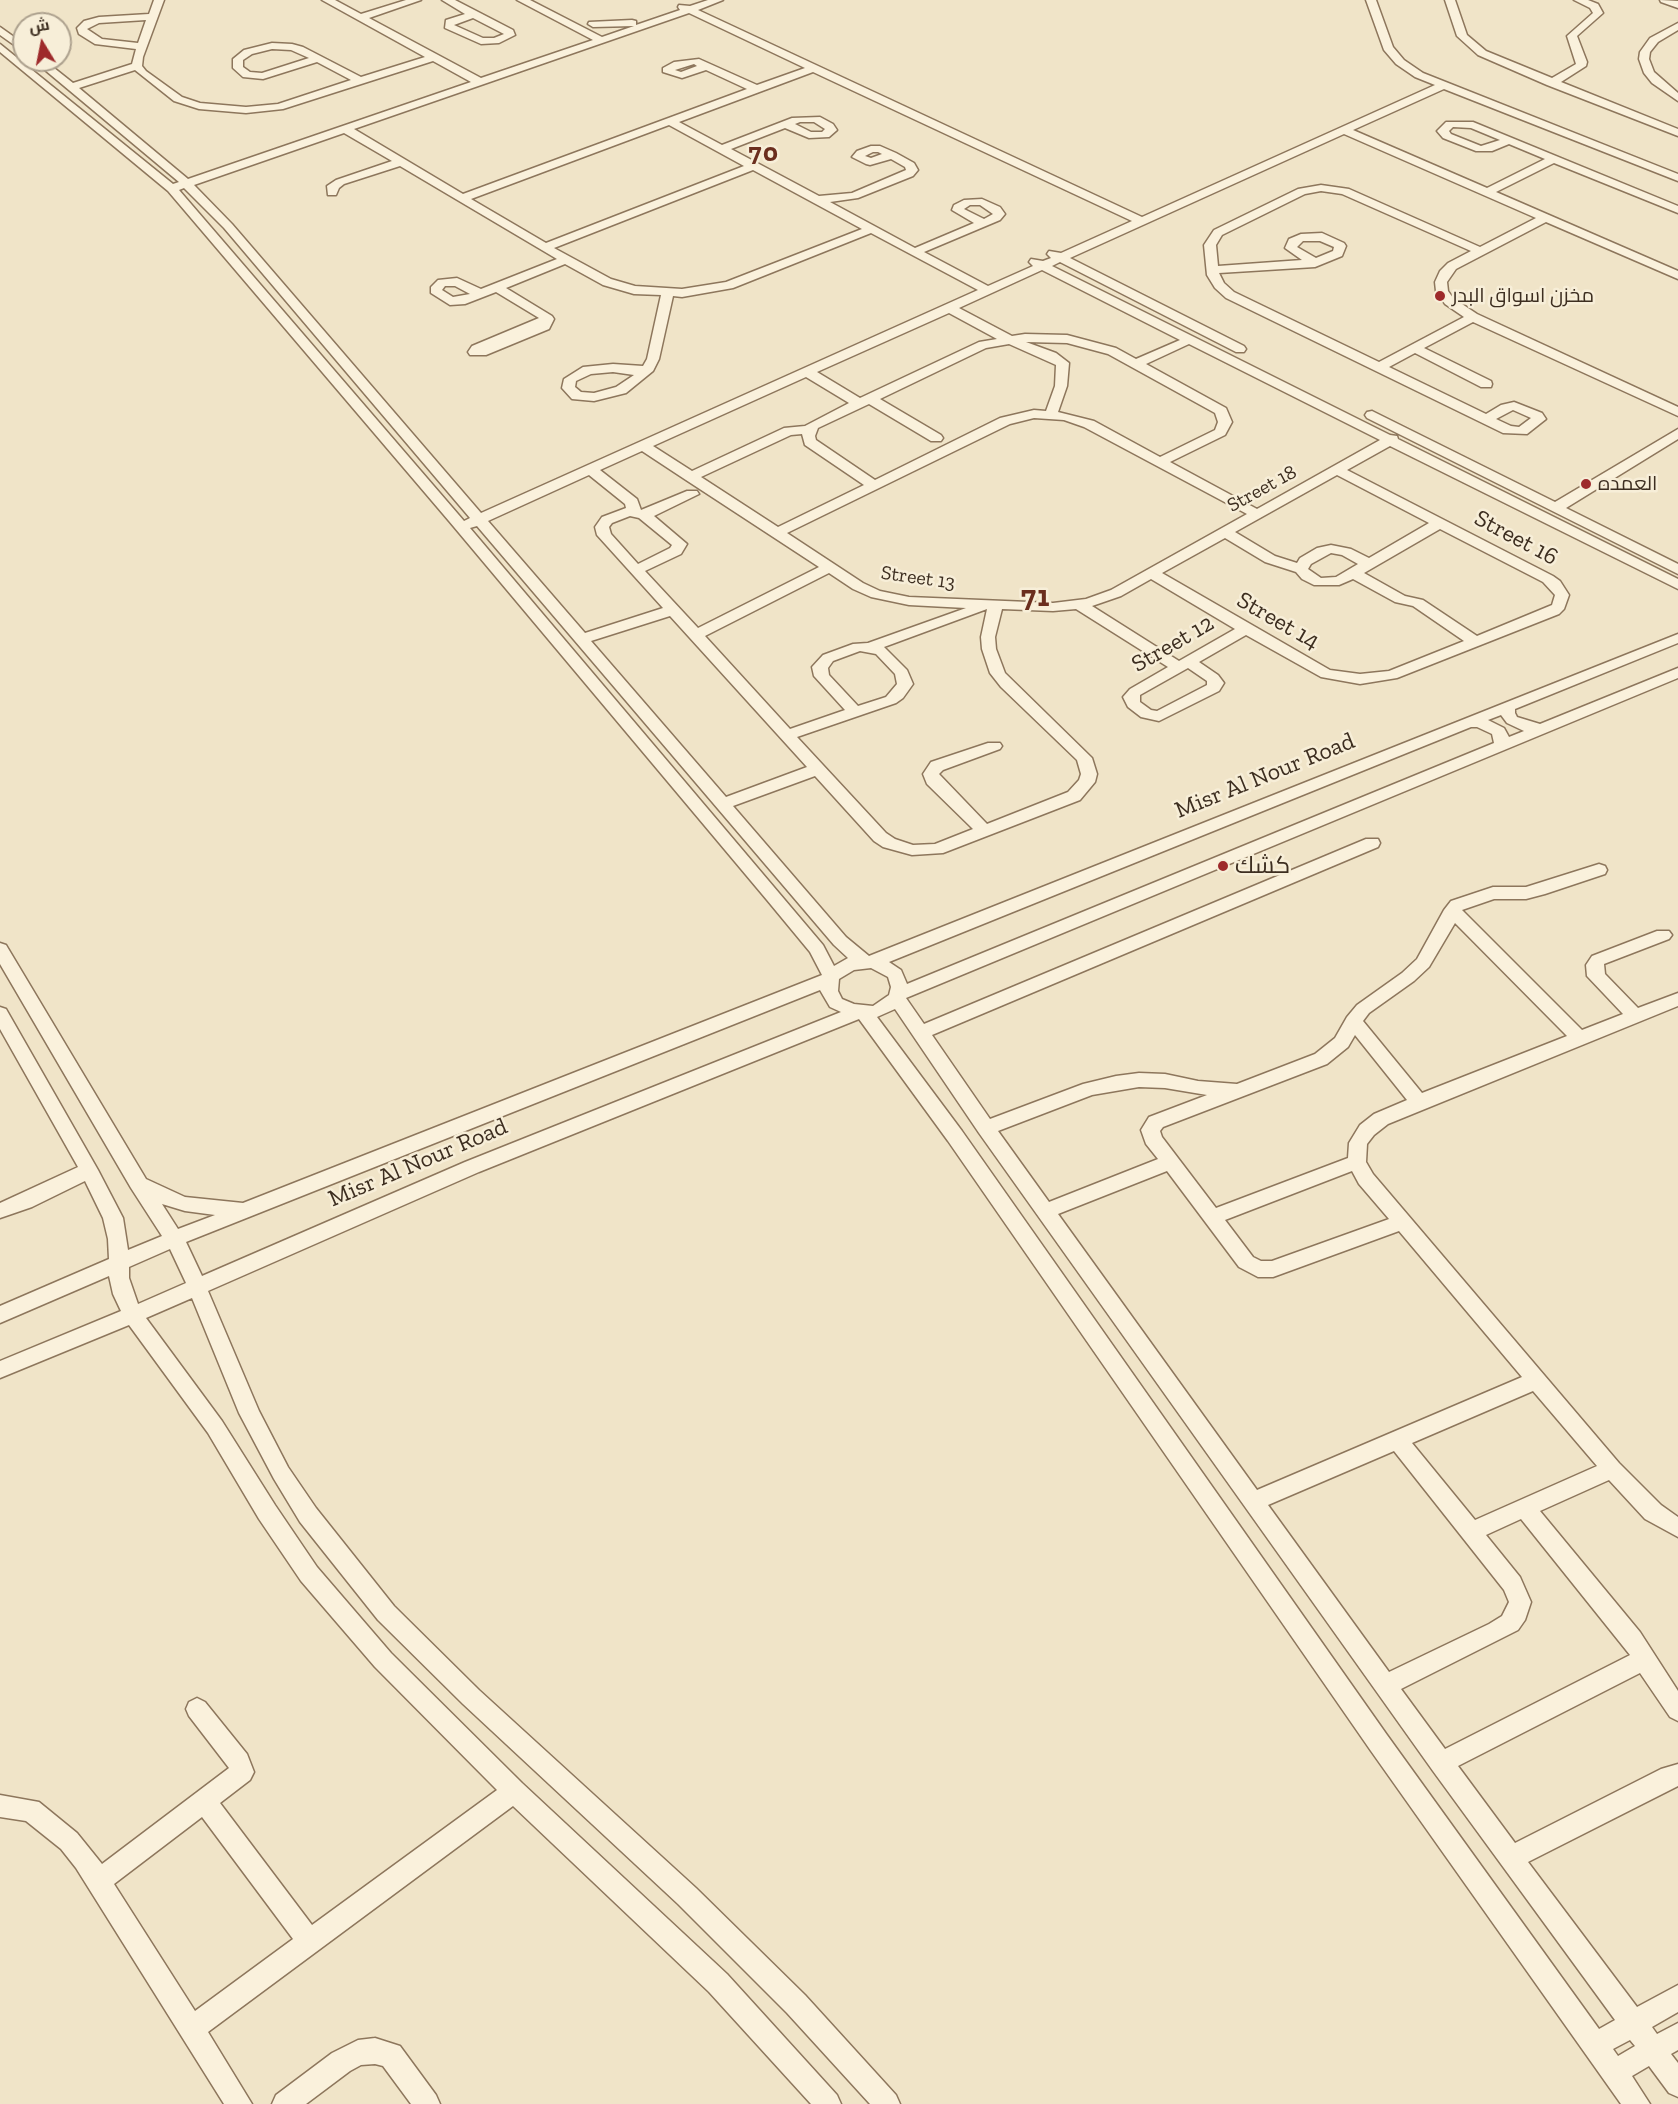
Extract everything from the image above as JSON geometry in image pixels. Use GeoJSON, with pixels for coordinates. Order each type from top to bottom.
{"type":"FeatureCollection","features":[{"type":"Feature","properties":{"kind":"street"},"geometry":{"type":"LineString","coordinates":[[159,0],[137,66],[142,74],[178,99],[199,106],[229,110],[279,107],[434,57]]}},
{"type":"Feature","properties":{"kind":"street"},"geometry":{"type":"LineString","coordinates":[[327,0],[476,80]]}},
{"type":"Feature","properties":{"kind":"street"},"geometry":{"type":"LineString","coordinates":[[360,18],[416,0]]}},
{"type":"Feature","properties":{"kind":"street"},"geometry":{"type":"LineString","coordinates":[[447,0],[509,32],[510,35],[503,40],[482,41],[449,26],[454,20],[474,14]]}},
{"type":"Feature","properties":{"kind":"street"},"geometry":{"type":"LineString","coordinates":[[522,0],[576,28],[604,36]]}},
{"type":"Feature","properties":{"kind":"street"},"geometry":{"type":"LineString","coordinates":[[545,0],[593,24],[604,36]]}},
{"type":"Feature","properties":{"kind":"street"},"geometry":{"type":"LineString","coordinates":[[176,183],[346,129],[574,43],[604,36],[633,23],[718,0]]}},
{"type":"Feature","properties":{"kind":"street"},"geometry":{"type":"LineString","coordinates":[[1371,0],[1388,48],[1409,69],[1444,85],[1678,170]]}},
{"type":"Feature","properties":{"kind":"street"},"geometry":{"type":"LineString","coordinates":[[1450,0],[1459,31],[1474,48],[1498,61],[1678,133]]}},
{"type":"Feature","properties":{"kind":"street"},"geometry":{"type":"LineString","coordinates":[[1551,83],[1581,66],[1582,62],[1572,36],[1598,12],[1594,6],[1579,0]]}},
{"type":"Feature","properties":{"kind":"street"},"geometry":{"type":"LineString","coordinates":[[1665,0],[1678,5]]}},
{"type":"Feature","properties":{"kind":"street"},"geometry":{"type":"LineString","coordinates":[[693,5],[766,46],[1141,216],[1444,85]]}},
{"type":"Feature","properties":{"kind":"street"},"geometry":{"type":"LineString","coordinates":[[176,183],[693,5],[869,84],[1141,216]]}},
{"type":"Feature","properties":{"kind":"street"},"geometry":{"type":"LineString","coordinates":[[142,46],[99,42],[83,32],[82,28],[88,23],[99,20],[153,17]]}},
{"type":"Feature","properties":{"kind":"street"},"geometry":{"type":"LineString","coordinates":[[1390,18],[1399,43],[1418,64],[1524,113],[1678,178]]}},
{"type":"Feature","properties":{"kind":"street"},"geometry":{"type":"LineString","coordinates":[[593,24],[633,23]]}},
{"type":"Feature","properties":{"kind":"street"},"geometry":{"type":"LineString","coordinates":[[1678,26],[1653,40],[1645,52],[1644,59],[1649,73],[1678,98]]}},
{"type":"Feature","properties":{"kind":"street"},"geometry":{"type":"LineString","coordinates":[[574,43],[578,35],[576,28]]}},
{"type":"Feature","properties":{"kind":"street"},"geometry":{"type":"LineString","coordinates":[[0,30],[12,40]]}},
{"type":"Feature","properties":{"kind":"street"},"geometry":{"type":"LineString","coordinates":[[766,46],[778,42]]}},
{"type":"Feature","properties":{"kind":"street"},"geometry":{"type":"LineString","coordinates":[[317,59],[263,75],[247,75],[238,68],[238,59],[242,55],[273,46],[292,47],[317,59],[360,81]]}},
{"type":"Feature","properties":{"kind":"street"},"geometry":{"type":"LineString","coordinates":[[0,47],[228,226],[840,941],[867,962]]}},
{"type":"Feature","properties":{"kind":"street"},"geometry":{"type":"LineString","coordinates":[[706,66],[679,75],[668,71],[668,68],[692,61],[706,66],[756,89]]}},
{"type":"Feature","properties":{"kind":"street"},"geometry":{"type":"LineString","coordinates":[[70,87],[137,66]]}},
{"type":"Feature","properties":{"kind":"street"},"geometry":{"type":"LineString","coordinates":[[463,198],[814,68]]}},
{"type":"Feature","properties":{"kind":"street"},"geometry":{"type":"LineString","coordinates":[[52,72],[176,183],[458,523],[817,949],[831,978],[829,992],[836,1003],[861,1012],[883,1009],[898,996],[1678,673]]}},
{"type":"Feature","properties":{"kind":"street"},"geometry":{"type":"LineString","coordinates":[[475,515],[591,470],[988,291],[1037,263],[1431,80]]}},
{"type":"Feature","properties":{"kind":"street"},"geometry":{"type":"LineString","coordinates":[[857,88],[869,84]]}},
{"type":"Feature","properties":{"kind":"street"},"geometry":{"type":"LineString","coordinates":[[671,122],[988,291]]}},
{"type":"Feature","properties":{"kind":"street"},"geometry":{"type":"LineString","coordinates":[[722,149],[785,124]]}},
{"type":"Feature","properties":{"kind":"street"},"geometry":{"type":"LineString","coordinates":[[1509,140],[1492,148],[1480,149],[1447,136],[1443,131],[1450,124],[1467,124],[1509,140],[1678,210]]}},
{"type":"Feature","properties":{"kind":"street"},"geometry":{"type":"LineString","coordinates":[[346,129],[566,260],[620,286],[667,294],[698,292],[729,285],[872,229]]}},
{"type":"Feature","properties":{"kind":"street"},"geometry":{"type":"LineString","coordinates":[[1343,130],[1678,275]]}},
{"type":"Feature","properties":{"kind":"street"},"geometry":{"type":"LineString","coordinates":[[817,200],[854,196],[911,172],[910,165],[892,155]]}},
{"type":"Feature","properties":{"kind":"street"},"geometry":{"type":"LineString","coordinates":[[1486,193],[1553,159]]}},
{"type":"Feature","properties":{"kind":"street"},"geometry":{"type":"LineString","coordinates":[[332,193],[333,186],[340,182],[401,162]]}},
{"type":"Feature","properties":{"kind":"street"},"geometry":{"type":"LineString","coordinates":[[546,247],[753,165]]}},
{"type":"Feature","properties":{"kind":"street"},"geometry":{"type":"LineString","coordinates":[[1480,251],[1345,191],[1321,188],[1302,191],[1218,233],[1210,245],[1212,270],[1219,285],[1230,295],[1486,419]]}},
{"type":"Feature","properties":{"kind":"street"},"geometry":{"type":"LineString","coordinates":[[844,214],[854,196]]}},
{"type":"Feature","properties":{"kind":"street"},"geometry":{"type":"LineString","coordinates":[[1545,218],[1452,266],[1444,274],[1441,282],[1442,291],[1449,301],[1473,317],[1678,412]]}},
{"type":"Feature","properties":{"kind":"street"},"geometry":{"type":"LineString","coordinates":[[915,252],[983,223]]}},
{"type":"Feature","properties":{"kind":"street"},"geometry":{"type":"LineString","coordinates":[[1054,255],[1264,361]]}},
{"type":"Feature","properties":{"kind":"street"},"geometry":{"type":"LineString","coordinates":[[480,294],[566,260]]}},
{"type":"Feature","properties":{"kind":"street"},"geometry":{"type":"LineString","coordinates":[[1663,268],[1678,260]]}},
{"type":"Feature","properties":{"kind":"street"},"geometry":{"type":"LineString","coordinates":[[458,523],[976,284],[1037,263],[1392,439],[1678,585]]}},
{"type":"Feature","properties":{"kind":"street"},"geometry":{"type":"LineString","coordinates":[[1212,270],[1315,263]]}},
{"type":"Feature","properties":{"kind":"street"},"geometry":{"type":"LineString","coordinates":[[497,287],[548,319]]}},
{"type":"Feature","properties":{"kind":"street"},"geometry":{"type":"LineString","coordinates":[[644,372],[613,368],[588,370],[570,379],[568,388],[577,396],[604,396],[627,386],[644,372],[653,358],[667,294]]}},
{"type":"Feature","properties":{"kind":"street"},"geometry":{"type":"LineString","coordinates":[[949,308],[1007,339],[1063,363],[1061,386],[1051,414]]}},
{"type":"Feature","properties":{"kind":"street"},"geometry":{"type":"LineString","coordinates":[[1378,367],[1473,317]]}},
{"type":"Feature","properties":{"kind":"street"},"geometry":{"type":"LineString","coordinates":[[548,319],[545,326],[482,352],[474,352],[476,349],[548,319]]}},
{"type":"Feature","properties":{"kind":"street"},"geometry":{"type":"LineString","coordinates":[[691,477],[789,431],[809,430],[817,422],[983,345],[1007,339],[1049,337],[1083,342],[1112,351],[1215,407],[1224,416],[1225,422],[1220,432],[1160,462]]}},
{"type":"Feature","properties":{"kind":"street"},"geometry":{"type":"LineString","coordinates":[[1136,364],[1191,339]]}},
{"type":"Feature","properties":{"kind":"street"},"geometry":{"type":"LineString","coordinates":[[1414,348],[1486,384]]}},
{"type":"Feature","properties":{"kind":"street"},"geometry":{"type":"LineString","coordinates":[[807,372],[940,438],[951,447]]}},
{"type":"Feature","properties":{"kind":"street"},"geometry":{"type":"LineString","coordinates":[[1330,408],[1343,401]]}},
{"type":"Feature","properties":{"kind":"street"},"geometry":{"type":"LineString","coordinates":[[1357,408],[1678,570]]}},
{"type":"Feature","properties":{"kind":"street"},"geometry":{"type":"LineString","coordinates":[[777,533],[1005,421],[1051,414],[1089,424],[1257,514]]}},
{"type":"Feature","properties":{"kind":"street"},"geometry":{"type":"LineString","coordinates":[[809,430],[810,442],[874,485]]}},
{"type":"Feature","properties":{"kind":"street"},"geometry":{"type":"LineString","coordinates":[[1556,508],[1678,433]]}},
{"type":"Feature","properties":{"kind":"street","name":"Street 18"},"geometry":{"type":"LineString","coordinates":[[1151,573],[1392,439]]}},
{"type":"Feature","properties":{"kind":"street"},"geometry":{"type":"LineString","coordinates":[[1660,444],[1678,452]]}},
{"type":"Feature","properties":{"kind":"street","name":"Street 13"},"geometry":{"type":"LineString","coordinates":[[644,446],[866,590],[886,597],[909,601],[1046,607],[1078,604],[1107,597],[1151,573]]}},
{"type":"Feature","properties":{"kind":"street"},"geometry":{"type":"LineString","coordinates":[[1460,474],[1474,466]]}},
{"type":"Feature","properties":{"kind":"street"},"geometry":{"type":"LineString","coordinates":[[591,470],[632,502],[639,513],[677,540],[680,547],[676,551],[637,570]]}},
{"type":"Feature","properties":{"kind":"street","name":"Street 16"},"geometry":{"type":"LineString","coordinates":[[1337,470],[1548,579],[1555,584],[1562,595],[1562,601],[1554,611],[1392,675]]}},
{"type":"Feature","properties":{"kind":"street"},"geometry":{"type":"LineString","coordinates":[[707,487],[639,513],[607,520],[602,530],[880,837],[900,848],[937,849],[1074,796],[1087,782],[1089,774],[1084,758],[1006,684],[998,673],[991,655],[988,637],[991,606],[870,647],[858,647],[828,658],[820,667],[822,676],[855,712]]}},
{"type":"Feature","properties":{"kind":"street"},"geometry":{"type":"LineString","coordinates":[[1224,532],[1270,559],[1301,569],[1307,576],[1326,583],[1339,581],[1439,523]]}},
{"type":"Feature","properties":{"kind":"street"},"geometry":{"type":"LineString","coordinates":[[1301,569],[1305,561],[1322,551],[1331,549],[1346,552],[1369,564]]}},
{"type":"Feature","properties":{"kind":"street"},"geometry":{"type":"LineString","coordinates":[[696,635],[830,567]]}},
{"type":"Feature","properties":{"kind":"street","name":"Street 14"},"geometry":{"type":"LineString","coordinates":[[1151,573],[1311,668],[1326,674],[1360,679],[1392,675]]}},
{"type":"Feature","properties":{"kind":"street"},"geometry":{"type":"LineString","coordinates":[[1353,573],[1400,599],[1418,603],[1476,642]]}},
{"type":"Feature","properties":{"kind":"street"},"geometry":{"type":"LineString","coordinates":[[1078,604],[1183,664]]}},
{"type":"Feature","properties":{"kind":"street"},"geometry":{"type":"LineString","coordinates":[[582,639],[673,610]]}},
{"type":"Feature","properties":{"kind":"street","name":"Street 12"},"geometry":{"type":"LineString","coordinates":[[1183,664],[1213,678],[1216,683],[1214,688],[1159,716],[1146,714],[1133,704],[1131,697],[1135,692],[1183,664],[1246,629]]}},
{"type":"Feature","properties":{"kind":"street","name":"Misr Al Nour Road"},"geometry":{"type":"LineString","coordinates":[[867,962],[1678,638]]}},
{"type":"Feature","properties":{"kind":"street"},"geometry":{"type":"LineString","coordinates":[[787,735],[891,700],[898,695],[905,684],[902,673],[881,651],[870,647]]}},
{"type":"Feature","properties":{"kind":"street"},"geometry":{"type":"LineString","coordinates":[[1507,706],[1507,713],[1520,725],[1542,729]]}},
{"type":"Feature","properties":{"kind":"street"},"geometry":{"type":"LineString","coordinates":[[1469,722],[1490,726],[1502,738],[1502,745]]}},
{"type":"Feature","properties":{"kind":"street"},"geometry":{"type":"LineString","coordinates":[[984,830],[933,780],[931,774],[937,766],[994,746]]}},
{"type":"Feature","properties":{"kind":"street"},"geometry":{"type":"LineString","coordinates":[[723,804],[818,769]]}},
{"type":"Feature","properties":{"kind":"street"},"geometry":{"type":"LineString","coordinates":[[879,1032],[914,1027],[1372,843]]}},
{"type":"Feature","properties":{"kind":"street"},"geometry":{"type":"LineString","coordinates":[[1402,1222],[1266,1270],[1252,1267],[1170,1162],[1151,1135],[1152,1125],[1162,1119],[1321,1059],[1342,1042],[1353,1021],[1370,1004],[1408,977],[1423,963],[1452,910],[1461,903],[1493,893],[1526,893],[1539,890],[1599,870]]}},
{"type":"Feature","properties":{"kind":"street"},"geometry":{"type":"LineString","coordinates":[[1452,910],[1578,1037]]}},
{"type":"Feature","properties":{"kind":"street"},"geometry":{"type":"LineString","coordinates":[[1636,1016],[1596,976],[1595,965],[1598,960],[1663,935]]}},
{"type":"Feature","properties":{"kind":"street"},"geometry":{"type":"LineString","coordinates":[[817,949],[828,948],[840,941]]}},
{"type":"Feature","properties":{"kind":"street"},"geometry":{"type":"LineString","coordinates":[[0,949],[189,1265],[249,1413],[280,1473],[308,1515],[386,1613],[471,1697],[687,1896],[796,2004],[887,2104]]}},
{"type":"Feature","properties":{"kind":"street"},"geometry":{"type":"LineString","coordinates":[[831,978],[842,967],[867,962],[880,965],[895,974],[900,987],[898,996],[914,1027],[1441,1763],[1678,2084]]}},
{"type":"Feature","properties":{"kind":"street","name":"Misr Al Nour Road"},"geometry":{"type":"LineString","coordinates":[[0,1315],[120,1260],[831,978]]}},
{"type":"Feature","properties":{"kind":"street"},"geometry":{"type":"LineString","coordinates":[[1678,999],[1419,1101],[1381,1119],[1367,1130],[1358,1143],[1357,1162],[1366,1179],[1612,1469],[1653,1512],[1678,1528]]}},
{"type":"Feature","properties":{"kind":"street"},"geometry":{"type":"LineString","coordinates":[[861,1012],[879,1032],[955,1136],[1379,1743],[1637,2104]]}},
{"type":"Feature","properties":{"kind":"street","name":"Misr Al Nour Road"},"geometry":{"type":"LineString","coordinates":[[0,1370],[133,1315],[472,1167],[861,1012]]}},
{"type":"Feature","properties":{"kind":"street"},"geometry":{"type":"LineString","coordinates":[[0,1013],[89,1170],[113,1218],[118,1239],[121,1286],[133,1315],[215,1427],[267,1512],[309,1574],[383,1660],[514,1791],[718,1983],[828,2104]]}},
{"type":"Feature","properties":{"kind":"street"},"geometry":{"type":"LineString","coordinates":[[1353,1021],[1419,1101]]}},
{"type":"Feature","properties":{"kind":"street"},"geometry":{"type":"LineString","coordinates":[[986,1128],[1089,1089],[1116,1083],[1139,1080],[1165,1081],[1198,1088],[1243,1089]]}},
{"type":"Feature","properties":{"kind":"street"},"geometry":{"type":"LineString","coordinates":[[1046,1211],[1170,1162]]}},
{"type":"Feature","properties":{"kind":"street"},"geometry":{"type":"LineString","coordinates":[[1212,1216],[1357,1162]]}},
{"type":"Feature","properties":{"kind":"street"},"geometry":{"type":"LineString","coordinates":[[0,1211],[25,1202],[89,1170]]}},
{"type":"Feature","properties":{"kind":"street"},"geometry":{"type":"LineString","coordinates":[[138,1183],[163,1197],[185,1204],[216,1209],[249,1210]]}},
{"type":"Feature","properties":{"kind":"street"},"geometry":{"type":"LineString","coordinates":[[1254,1501],[1537,1380]]}},
{"type":"Feature","properties":{"kind":"street"},"geometry":{"type":"LineString","coordinates":[[1386,1685],[1510,1623],[1517,1613],[1520,1602],[1512,1584],[1398,1440]]}},
{"type":"Feature","properties":{"kind":"street"},"geometry":{"type":"LineString","coordinates":[[1471,1532],[1612,1469]]}},
{"type":"Feature","properties":{"kind":"street"},"geometry":{"type":"LineString","coordinates":[[1525,1508],[1632,1639],[1678,1710]]}},
{"type":"Feature","properties":{"kind":"street"},"geometry":{"type":"LineString","coordinates":[[1441,1763],[1563,1698],[1645,1659]]}},
{"type":"Feature","properties":{"kind":"street"},"geometry":{"type":"LineString","coordinates":[[98,1882],[238,1777],[242,1767],[196,1709]]}},
{"type":"Feature","properties":{"kind":"street"},"geometry":{"type":"LineString","coordinates":[[1512,1858],[1669,1777],[1678,1775]]}},
{"type":"Feature","properties":{"kind":"street"},"geometry":{"type":"LineString","coordinates":[[192,2029],[514,1791]]}},
{"type":"Feature","properties":{"kind":"street"},"geometry":{"type":"LineString","coordinates":[[205,1802],[310,1942]]}},
{"type":"Feature","properties":{"kind":"street"},"geometry":{"type":"LineString","coordinates":[[0,1806],[31,1810],[50,1825],[85,1860],[239,2104]]}},
{"type":"Feature","properties":{"kind":"street"},"geometry":{"type":"LineString","coordinates":[[1596,2046],[1678,1998]]}},
{"type":"Feature","properties":{"kind":"street"},"geometry":{"type":"LineString","coordinates":[[1614,2072],[1678,2036]]}},
{"type":"Feature","properties":{"kind":"street"},"geometry":{"type":"LineString","coordinates":[[285,2104],[341,2062],[358,2053],[375,2051],[391,2055],[427,2104]]}},
{"type":"Feature","properties":{"kind":"place","name":"مخزن اسواق البدر"},"geometry":{"type":"Point","coordinates":[1440,296]}},
{"type":"Feature","properties":{"kind":"place","name":"العمده"},"geometry":{"type":"Point","coordinates":[1586,484]}},
{"type":"Feature","properties":{"kind":"place","name":"كشك"},"geometry":{"type":"Point","coordinates":[1223,866]}},
{"type":"Feature","properties":{"kind":"district","name":"70"},"geometry":{"type":"Point","coordinates":[764,154]}},
{"type":"Feature","properties":{"kind":"district","name":"71"},"geometry":{"type":"Point","coordinates":[1036,597]}}]}
